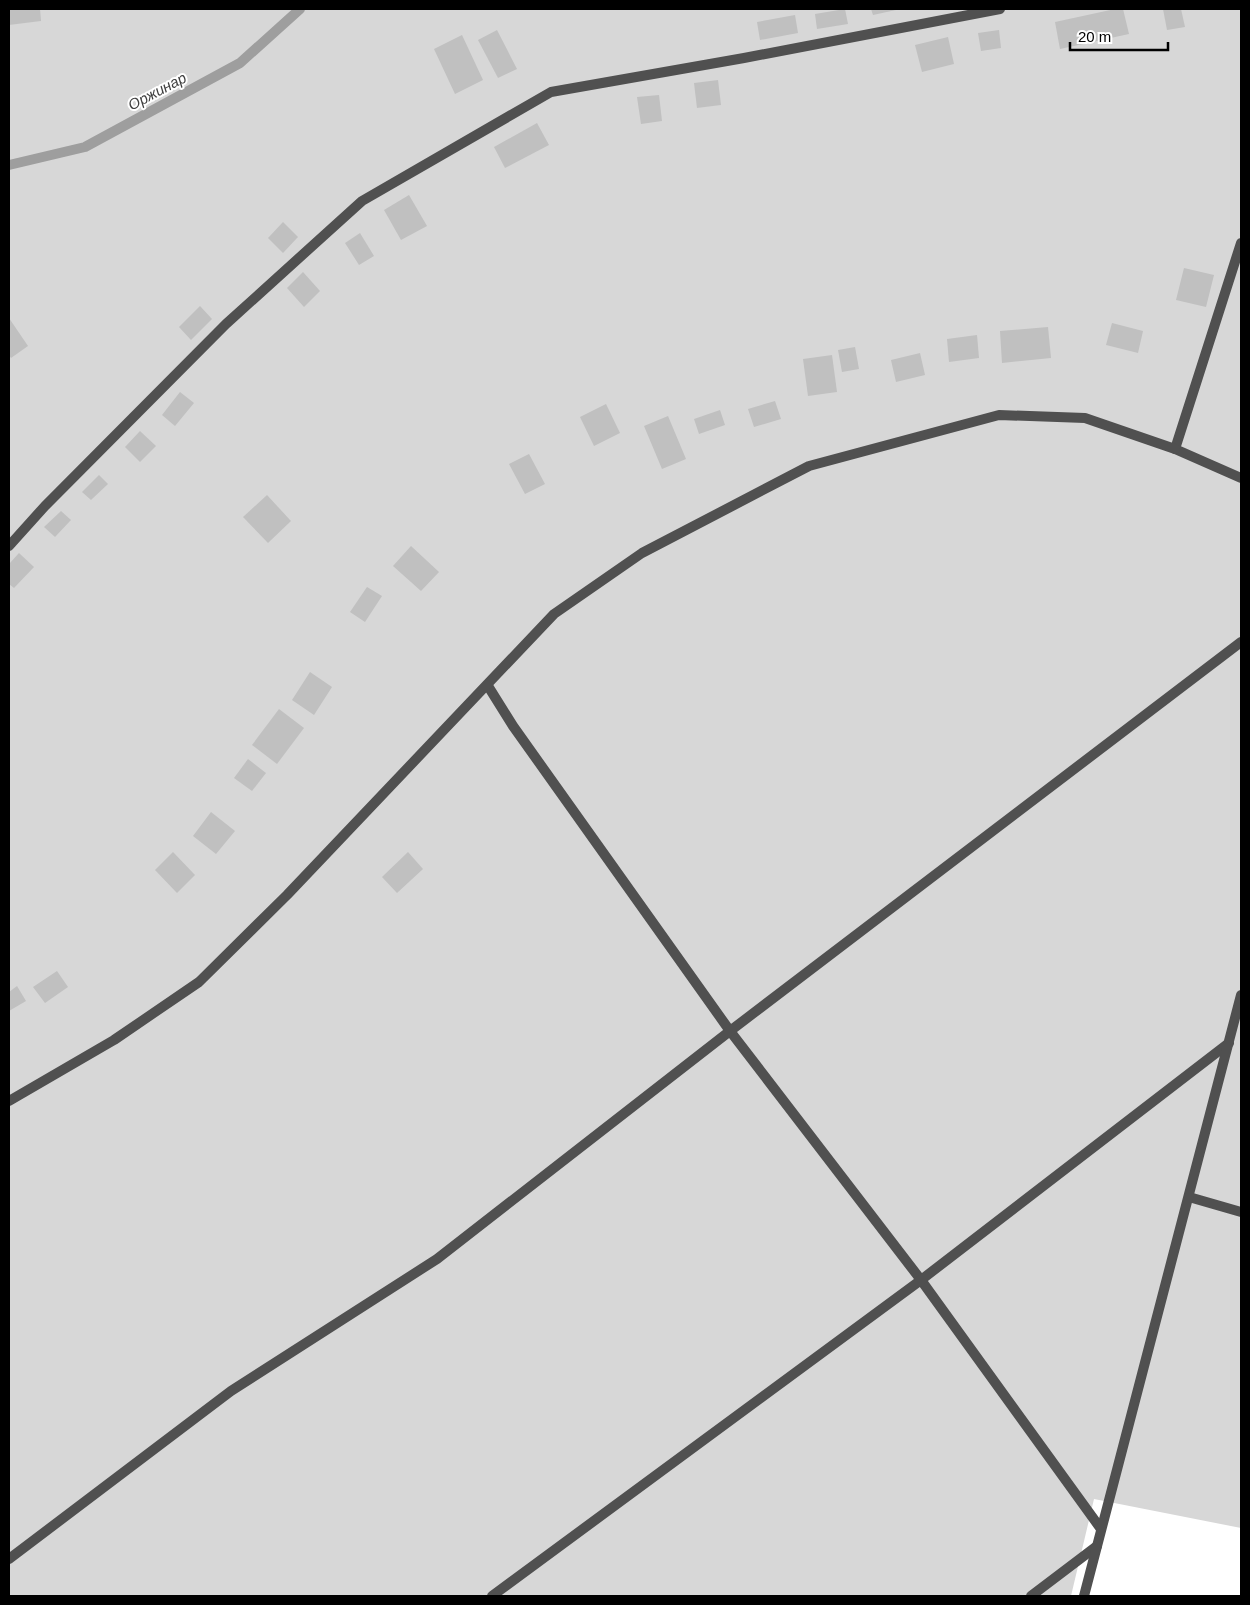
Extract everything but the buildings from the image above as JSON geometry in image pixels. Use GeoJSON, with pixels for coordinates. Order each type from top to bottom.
{"type":"FeatureCollection","features":[{"type":"Feature","properties":{"kind":"lane"},"geometry":{"type":"LineString","coordinates":[[9,546],[45,506],[226,324],[362,201],[551,92],[744,58],[1000,9]]}},
{"type":"Feature","properties":{"kind":"lane"},"geometry":{"type":"LineString","coordinates":[[1174,448],[1241,243]]}},
{"type":"Feature","properties":{"kind":"lane"},"geometry":{"type":"LineString","coordinates":[[9,1101],[114,1040],[199,982],[287,895],[488,686],[554,614],[642,553],[809,466],[998,415],[1084,418],[1174,448],[1241,478]]}},
{"type":"Feature","properties":{"kind":"lane"},"geometry":{"type":"LineString","coordinates":[[9,1559],[231,1391],[437,1259],[730,1031],[1241,642]]}},
{"type":"Feature","properties":{"kind":"lane"},"geometry":{"type":"LineString","coordinates":[[488,686],[513,726],[730,1031],[921,1280],[1101,1530]]}},
{"type":"Feature","properties":{"kind":"lane"},"geometry":{"type":"LineString","coordinates":[[1084,1596],[1241,994]]}},
{"type":"Feature","properties":{"kind":"lane"},"geometry":{"type":"LineString","coordinates":[[492,1596],[921,1280],[1229,1043]]}},
{"type":"Feature","properties":{"kind":"lane"},"geometry":{"type":"LineString","coordinates":[[1189,1197],[1241,1212]]}},
{"type":"Feature","properties":{"kind":"lane"},"geometry":{"type":"LineString","coordinates":[[1031,1596],[1097,1546]]}},
{"type":"Feature","properties":{"kind":"shaded area"},"geometry":{"type":"Polygon","coordinates":[[[9,9],[1241,9],[1241,1528],[1094,1499],[1071,1596],[9,1596],[9,9]]]}},
{"type":"Feature","properties":{"kind":"waterway","name":"Оржинар"},"geometry":{"type":"LineString","coordinates":[[9,165],[85,147],[240,63],[300,9]]}}]}
